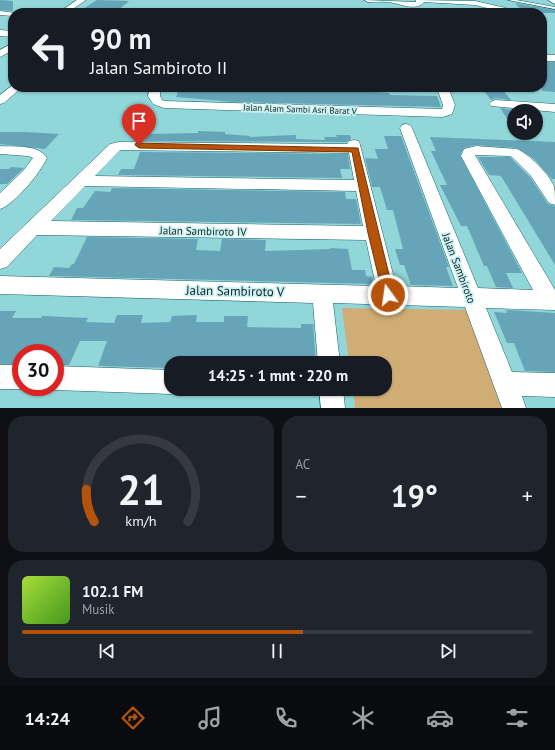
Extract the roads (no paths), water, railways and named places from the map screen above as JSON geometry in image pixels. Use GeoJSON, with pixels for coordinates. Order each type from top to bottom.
{"type":"FeatureCollection","features":[{"type":"Feature","properties":{"kind":"street"},"geometry":{"type":"LineString","coordinates":[[70,8],[82,0]]}},
{"type":"Feature","properties":{"kind":"street"},"geometry":{"type":"LineString","coordinates":[[368,0],[394,1],[410,5],[418,4],[421,2],[420,0],[465,1],[495,8]]}},
{"type":"Feature","properties":{"kind":"street"},"geometry":{"type":"LineString","coordinates":[[0,101],[12,92]]}},
{"type":"Feature","properties":{"kind":"street","name":"Jalan Alam Sambi Asri Barat V"},"geometry":{"type":"LineString","coordinates":[[154,92],[154,96],[157,102],[164,104],[443,113],[448,111],[449,105],[444,92]]}},
{"type":"Feature","properties":{"kind":"street"},"geometry":{"type":"LineString","coordinates":[[495,104],[555,108]]}},
{"type":"Feature","properties":{"kind":"street","name":"Jalan Sambiroto"},"geometry":{"type":"LineString","coordinates":[[406,128],[470,298],[514,408]]}},
{"type":"Feature","properties":{"kind":"street"},"geometry":{"type":"LineString","coordinates":[[0,261],[116,147],[123,145],[354,146],[388,295]]}},
{"type":"Feature","properties":{"kind":"street"},"geometry":{"type":"LineString","coordinates":[[0,150],[30,152],[38,155],[40,158],[31,171],[0,203]]}},
{"type":"Feature","properties":{"kind":"street"},"geometry":{"type":"LineString","coordinates":[[552,300],[468,156],[469,152],[476,150],[512,152],[520,155],[555,199]]}},
{"type":"Feature","properties":{"kind":"street"},"geometry":{"type":"LineString","coordinates":[[82,181],[363,186]]}},
{"type":"Feature","properties":{"kind":"street","name":"Jalan Sambiroto IV"},"geometry":{"type":"LineString","coordinates":[[34,228],[373,233]]}},
{"type":"Feature","properties":{"kind":"street","name":"Jalan Sambiroto V"},"geometry":{"type":"LineString","coordinates":[[0,285],[552,300]]}},
{"type":"Feature","properties":{"kind":"street"},"geometry":{"type":"LineString","coordinates":[[322,293],[328,356]]}},
{"type":"Feature","properties":{"kind":"street"},"geometry":{"type":"LineString","coordinates":[[0,377],[12,377]]}},
{"type":"Feature","properties":{"kind":"street"},"geometry":{"type":"LineString","coordinates":[[64,378],[164,382]]}},
{"type":"Feature","properties":{"kind":"street"},"geometry":{"type":"LineString","coordinates":[[505,384],[555,385]]}},
{"type":"Feature","properties":{"kind":"street"},"geometry":{"type":"LineString","coordinates":[[332,396],[333,408]]}},
{"type":"Feature","properties":{"kind":"lane"},"geometry":{"type":"LineString","coordinates":[[510,0],[555,8]]}}]}
